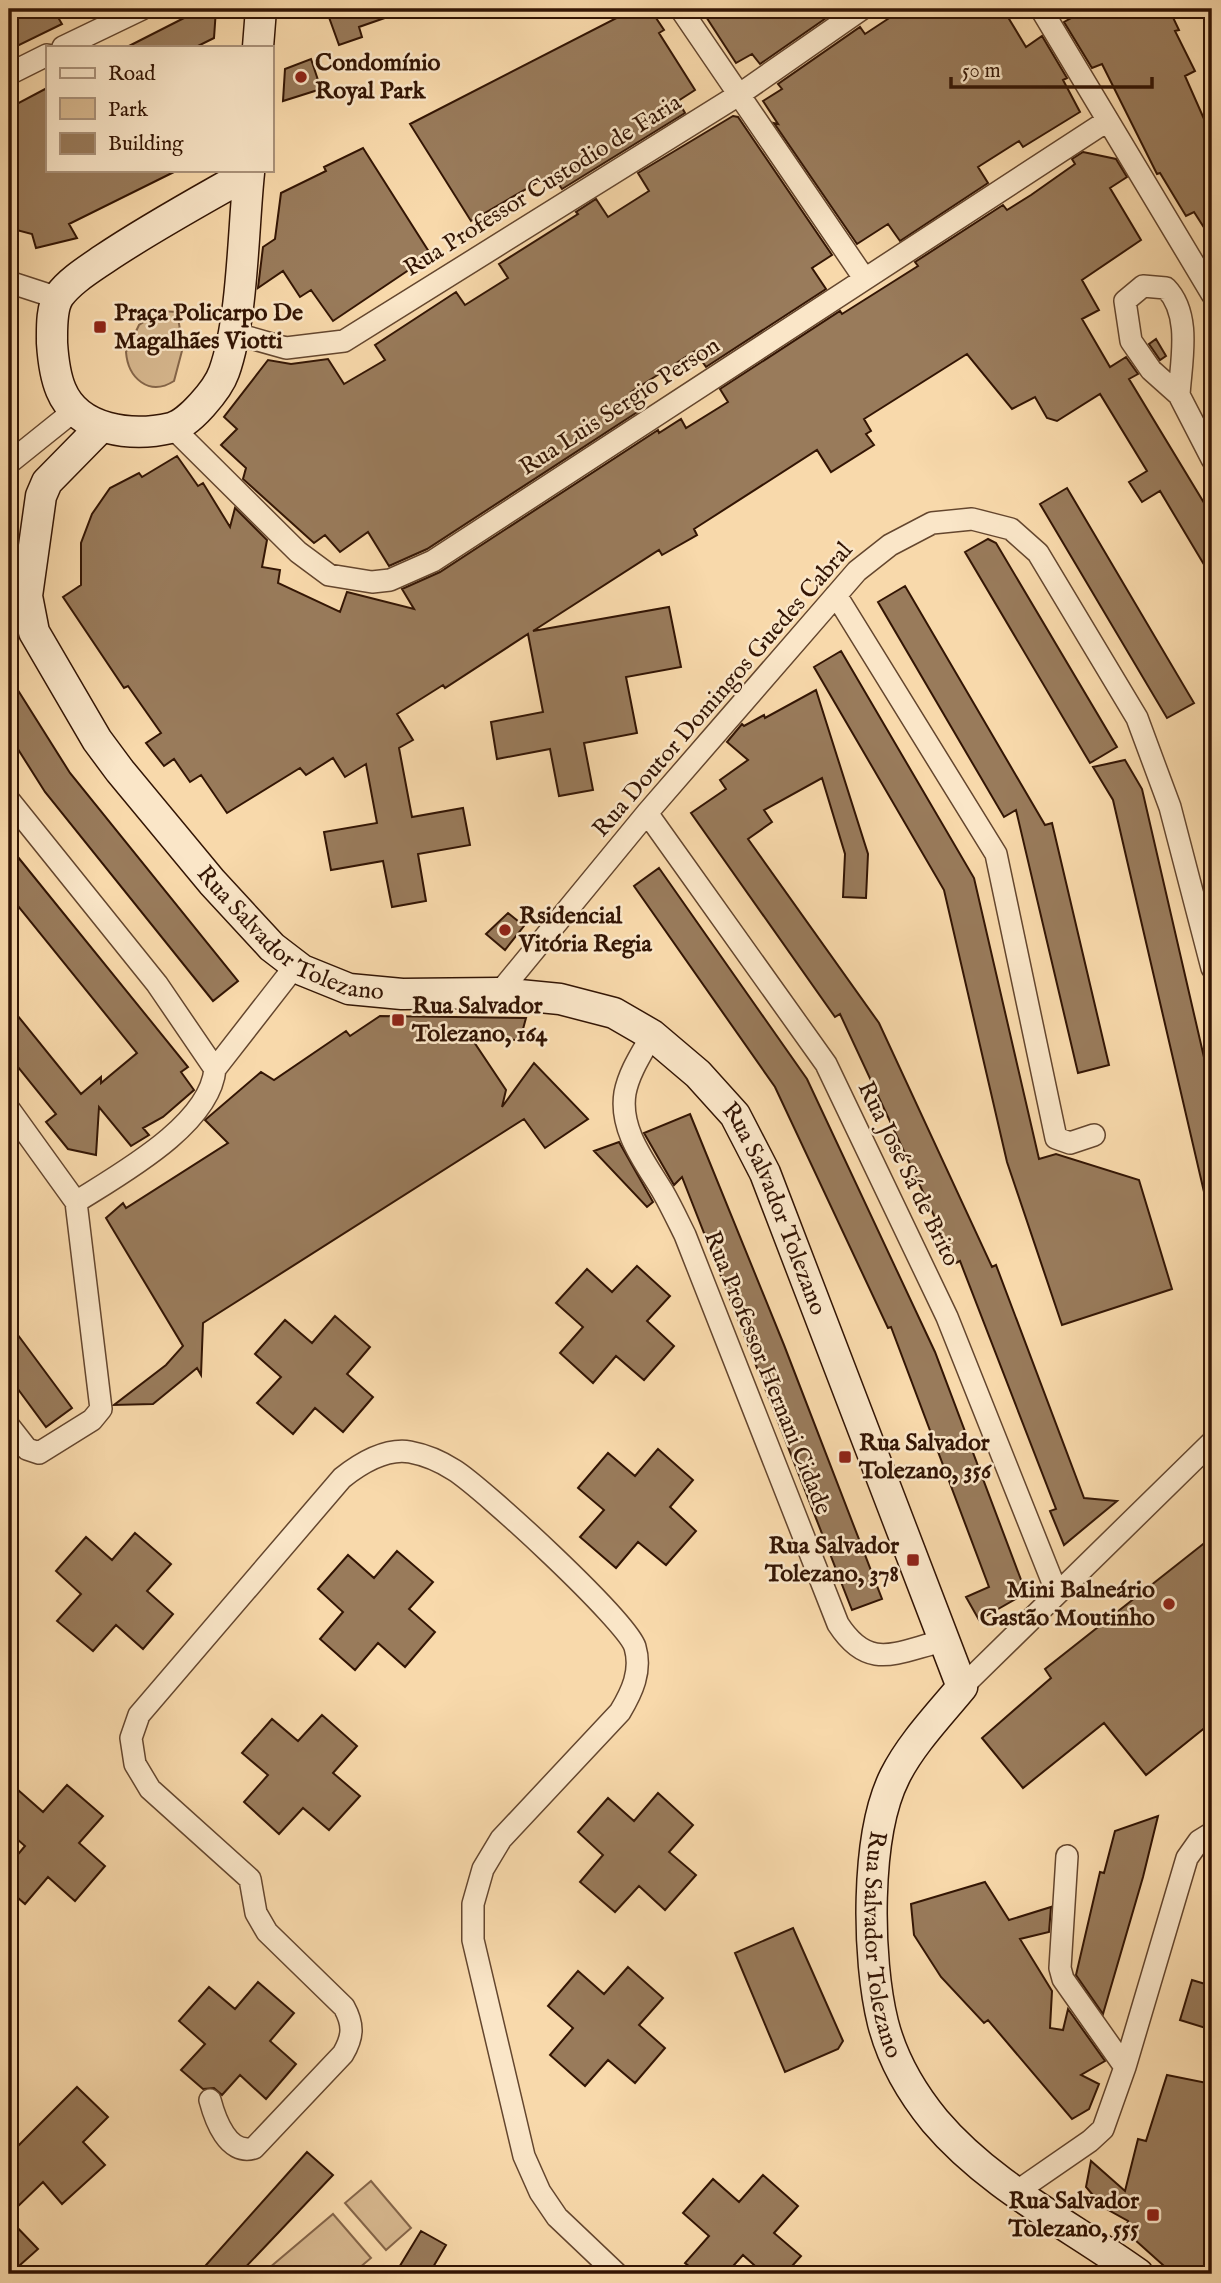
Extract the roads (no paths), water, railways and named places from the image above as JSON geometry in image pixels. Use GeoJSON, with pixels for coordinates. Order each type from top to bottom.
{"type":"FeatureCollection","features":[{"type":"Feature","properties":{"kind":"street"},"geometry":{"type":"LineString","coordinates":[[65,46],[142,9]]}},
{"type":"Feature","properties":{"kind":"street"},"geometry":{"type":"LineString","coordinates":[[258,46],[261,9]]}},
{"type":"Feature","properties":{"kind":"street","name":"Rua Professor Custodio de Faria"},"geometry":{"type":"LineString","coordinates":[[233,333],[286,348],[344,341],[740,94],[862,9]]}},
{"type":"Feature","properties":{"kind":"street"},"geometry":{"type":"LineString","coordinates":[[1041,9],[1212,294]]}},
{"type":"Feature","properties":{"kind":"street"},"geometry":{"type":"LineString","coordinates":[[682,11],[864,278]]}},
{"type":"Feature","properties":{"kind":"street"},"geometry":{"type":"LineString","coordinates":[[9,74],[46,56]]}},
{"type":"Feature","properties":{"kind":"street","name":"Rua Luis Sergio Person"},"geometry":{"type":"LineString","coordinates":[[173,428],[298,552],[329,575],[372,582],[390,580],[433,561],[1107,121]]}},
{"type":"Feature","properties":{"kind":"street"},"geometry":{"type":"LineString","coordinates":[[247,172],[135,238],[77,279],[58,298],[52,323],[55,366],[61,391],[75,410],[100,428],[173,428],[203,406],[223,374],[233,333],[249,172]]}},
{"type":"Feature","properties":{"kind":"street"},"geometry":{"type":"LineString","coordinates":[[9,282],[58,298]]}},
{"type":"Feature","properties":{"kind":"street"},"geometry":{"type":"LineString","coordinates":[[1179,396],[1183,329],[1180,309],[1166,288],[1143,286],[1135,289],[1125,301],[1132,341],[1151,370],[1179,396],[1212,459]]}},
{"type":"Feature","properties":{"kind":"street"},"geometry":{"type":"LineString","coordinates":[[9,463],[75,410]]}},
{"type":"Feature","properties":{"kind":"street","name":"Rua Salvador Tolezano"},"geometry":{"type":"LineString","coordinates":[[100,428],[47,482],[41,496],[27,596],[34,632],[97,740],[234,907],[272,947],[296,965],[349,989],[402,995],[499,993],[560,999],[614,1013],[652,1035],[698,1074],[735,1115],[765,1173],[962,1686],[894,1777],[878,1830],[871,1911],[875,1970],[883,2023],[904,2076],[935,2121],[1016,2192],[1138,2274]]}},
{"type":"Feature","properties":{"kind":"street","name":"Rua Doutor Domingos Guedes Cabral"},"geometry":{"type":"LineString","coordinates":[[499,993],[647,813],[857,571],[890,545],[932,523],[972,519],[1011,529],[1038,553],[1137,718],[1170,807],[1212,968]]}},
{"type":"Feature","properties":{"kind":"street"},"geometry":{"type":"LineString","coordinates":[[836,595],[996,854],[1056,1138],[1070,1143],[1094,1135]]}},
{"type":"Feature","properties":{"kind":"street"},"geometry":{"type":"LineString","coordinates":[[9,800],[157,984],[215,1069]]}},
{"type":"Feature","properties":{"kind":"street","name":"Rua José Sá de Brito"},"geometry":{"type":"LineString","coordinates":[[647,813],[826,1064],[947,1317],[1058,1593]]}},
{"type":"Feature","properties":{"kind":"street"},"geometry":{"type":"LineString","coordinates":[[76,1202],[136,1164],[184,1124],[209,1095],[215,1069],[296,965]]}},
{"type":"Feature","properties":{"kind":"street","name":"Rua Professor Hernani Cidade"},"geometry":{"type":"LineString","coordinates":[[652,1035],[631,1074],[625,1095],[625,1117],[632,1141],[665,1195],[685,1235],[838,1624],[851,1644],[865,1654],[882,1655],[943,1641]]}},
{"type":"Feature","properties":{"kind":"street"},"geometry":{"type":"LineString","coordinates":[[9,1109],[76,1202],[101,1409],[92,1420],[39,1453],[27,1449],[9,1426]]}},
{"type":"Feature","properties":{"kind":"street"},"geometry":{"type":"LineString","coordinates":[[962,1686],[1212,1442]]}},
{"type":"Feature","properties":{"kind":"street"},"geometry":{"type":"LineString","coordinates":[[210,2100],[219,2126],[233,2144],[239,2148],[254,2148],[343,2054],[350,2042],[350,2017],[344,2007],[267,1932],[256,1913],[254,1889],[250,1879],[150,1789],[135,1764],[131,1738],[139,1715],[342,1478],[360,1464],[381,1455],[407,1451],[433,1458],[456,1471],[494,1504],[615,1617],[635,1646],[635,1688],[620,1712],[501,1839],[483,1869],[473,1904],[473,1940],[524,2156],[540,2192],[557,2217],[617,2274]]}},
{"type":"Feature","properties":{"kind":"street"},"geometry":{"type":"LineString","coordinates":[[1016,2192],[1103,2129],[1125,2067],[1186,1858],[1199,1841],[1212,1833]]}},
{"type":"Feature","properties":{"kind":"street"},"geometry":{"type":"LineString","coordinates":[[1067,1856],[1060,1968],[1063,1979],[1125,2067]]}},
{"type":"Feature","properties":{"kind":"place","name":"Condomínio Royal Park"},"geometry":{"type":"Point","coordinates":[301,77]}},
{"type":"Feature","properties":{"kind":"place","name":"Praça Policarpo De Magalhães Viotti"},"geometry":{"type":"Point","coordinates":[100,327]}},
{"type":"Feature","properties":{"kind":"place","name":"Rsidencial Vitória Regia"},"geometry":{"type":"Point","coordinates":[505,930]}},
{"type":"Feature","properties":{"kind":"place","name":"Rua Salvador Tolezano, 164"},"geometry":{"type":"Point","coordinates":[398,1020]}},
{"type":"Feature","properties":{"kind":"place","name":"Rua Salvador Tolezano, 356"},"geometry":{"type":"Point","coordinates":[845,1457]}},
{"type":"Feature","properties":{"kind":"place","name":"Rua Salvador Tolezano, 378"},"geometry":{"type":"Point","coordinates":[913,1560]}},
{"type":"Feature","properties":{"kind":"place","name":"Mini Balneário Gastão Moutinho"},"geometry":{"type":"Point","coordinates":[1169,1604]}},
{"type":"Feature","properties":{"kind":"place","name":"Rua Salvador Tolezano, 555"},"geometry":{"type":"Point","coordinates":[1153,2215]}}]}
